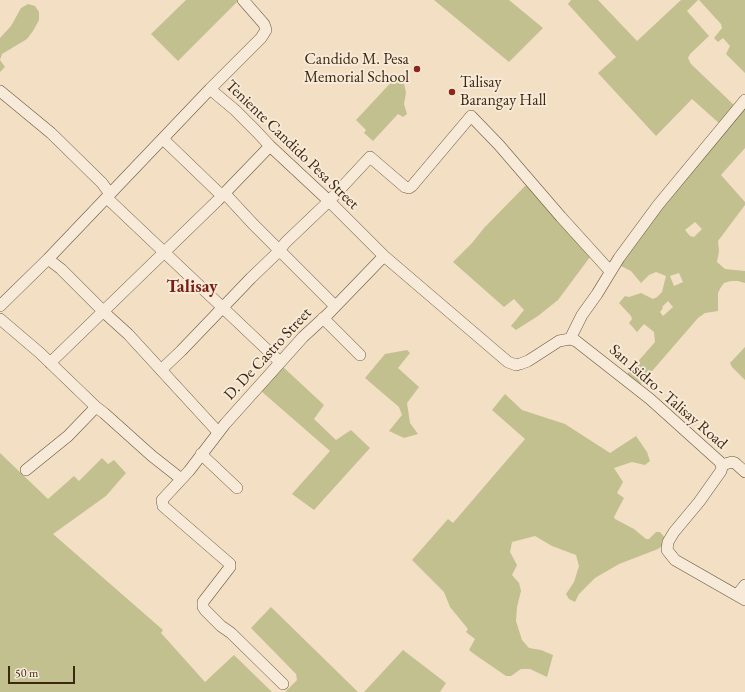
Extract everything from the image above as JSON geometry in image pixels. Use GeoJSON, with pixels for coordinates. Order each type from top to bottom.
{"type":"FeatureCollection","features":[{"type":"Feature","properties":{"kind":"street"},"geometry":{"type":"LineString","coordinates":[[210,89],[261,38],[266,30],[265,25],[243,0]]}},
{"type":"Feature","properties":{"kind":"street","name":"Teniente Candido Pesa Street"},"geometry":{"type":"LineString","coordinates":[[0,306],[109,196],[210,89],[235,110],[270,146],[329,201],[384,256],[511,364],[516,365],[524,363],[554,343],[570,339]]}},
{"type":"Feature","properties":{"kind":"street"},"geometry":{"type":"LineString","coordinates":[[0,91],[51,133],[102,182],[109,196],[280,362]]}},
{"type":"Feature","properties":{"kind":"street"},"geometry":{"type":"LineString","coordinates":[[570,339],[579,320],[598,294],[610,271],[658,205],[745,100]]}},
{"type":"Feature","properties":{"kind":"street"},"geometry":{"type":"LineString","coordinates":[[161,370],[279,251],[286,242],[329,201],[370,157],[406,187],[410,187],[471,116],[610,271]]}},
{"type":"Feature","properties":{"kind":"street"},"geometry":{"type":"LineString","coordinates":[[163,139],[218,192],[228,197],[279,251],[335,306]]}},
{"type":"Feature","properties":{"kind":"street"},"geometry":{"type":"LineString","coordinates":[[50,363],[165,252],[270,146]]}},
{"type":"Feature","properties":{"kind":"street","name":"D. De Castro Street"},"geometry":{"type":"LineString","coordinates":[[283,684],[241,642],[215,621],[203,607],[204,602],[230,567],[230,564],[163,506],[162,502],[163,498],[189,470],[218,432],[280,362],[384,256]]}},
{"type":"Feature","properties":{"kind":"street"},"geometry":{"type":"LineString","coordinates":[[48,259],[68,276],[128,334],[218,432]]}},
{"type":"Feature","properties":{"kind":"street"},"geometry":{"type":"LineString","coordinates":[[323,318],[360,355]]}},
{"type":"Feature","properties":{"kind":"street"},"geometry":{"type":"LineString","coordinates":[[0,319],[32,346],[96,407],[152,456],[180,478]]}},
{"type":"Feature","properties":{"kind":"street","name":"San Isidro - Talisay Road"},"geometry":{"type":"LineString","coordinates":[[570,339],[582,344],[650,399],[722,465],[721,471],[699,502],[674,532],[667,547],[668,553],[674,560],[741,598]]}},
{"type":"Feature","properties":{"kind":"street"},"geometry":{"type":"LineString","coordinates":[[26,470],[68,436],[96,407]]}},
{"type":"Feature","properties":{"kind":"street"},"geometry":{"type":"LineString","coordinates":[[201,454],[237,488]]}},
{"type":"Feature","properties":{"kind":"street"},"geometry":{"type":"LineString","coordinates":[[722,465],[732,462],[738,465],[745,472]]}},
{"type":"Feature","properties":{"kind":"street"},"geometry":{"type":"LineString","coordinates":[[741,598],[745,585]]}},
{"type":"Feature","properties":{"kind":"shaded area"},"geometry":{"type":"Polygon","coordinates":[[[186,0],[239,0],[178,61],[151,34],[186,0]]]}},
{"type":"Feature","properties":{"kind":"shaded area"},"geometry":{"type":"Polygon","coordinates":[[[434,0],[509,0],[543,28],[509,62],[434,0]]]}},
{"type":"Feature","properties":{"kind":"shaded area"},"geometry":{"type":"Polygon","coordinates":[[[571,0],[598,0],[637,41],[681,0],[698,0],[687,11],[709,36],[690,54],[688,58],[691,64],[735,106],[720,124],[692,99],[656,136],[598,73],[616,57],[568,4],[571,0]]]}},
{"type":"Feature","properties":{"kind":"shaded area"},"geometry":{"type":"Polygon","coordinates":[[[699,0],[745,0],[745,73],[726,54],[730,46],[723,38],[718,42],[714,38],[722,28],[721,24],[699,0]]]}},
{"type":"Feature","properties":{"kind":"shaded area"},"geometry":{"type":"Polygon","coordinates":[[[28,4],[35,6],[39,12],[39,20],[33,31],[27,39],[2,54],[0,60],[0,38],[11,26],[21,8],[28,4]]]}},
{"type":"Feature","properties":{"kind":"shaded area"},"geometry":{"type":"Polygon","coordinates":[[[0,60],[5,67],[0,72],[0,60]]]}},
{"type":"Feature","properties":{"kind":"shaded area"},"geometry":{"type":"Polygon","coordinates":[[[396,77],[404,83],[406,93],[404,104],[407,114],[403,117],[398,114],[373,141],[364,133],[366,130],[356,120],[396,77]]]}},
{"type":"Feature","properties":{"kind":"shaded area"},"geometry":{"type":"Polygon","coordinates":[[[745,106],[745,148],[721,175],[745,202],[745,205],[718,241],[719,251],[717,262],[725,269],[745,271],[745,283],[731,281],[724,283],[718,293],[718,311],[705,313],[698,318],[640,385],[627,374],[655,342],[654,332],[644,324],[637,332],[629,323],[632,319],[631,316],[619,303],[625,296],[629,297],[641,293],[653,299],[657,297],[662,292],[666,276],[656,272],[649,275],[641,283],[631,271],[619,265],[647,226],[745,106]],[[695,222],[685,230],[690,236],[694,237],[702,229],[695,222]],[[679,273],[670,276],[674,286],[683,282],[679,273]],[[668,301],[662,307],[663,308],[660,312],[663,316],[673,307],[668,301]]]}},
{"type":"Feature","properties":{"kind":"shaded area"},"geometry":{"type":"Polygon","coordinates":[[[527,184],[590,257],[558,300],[538,316],[516,330],[511,326],[524,310],[514,299],[504,307],[453,262],[527,184]]]}},
{"type":"Feature","properties":{"kind":"shaded area"},"geometry":{"type":"Polygon","coordinates":[[[745,347],[745,380],[730,363],[745,347]]]}},
{"type":"Feature","properties":{"kind":"shaded area"},"geometry":{"type":"Polygon","coordinates":[[[407,350],[410,353],[398,368],[419,387],[407,403],[410,423],[418,434],[404,438],[389,431],[402,415],[399,407],[365,378],[385,354],[407,350]]]}},
{"type":"Feature","properties":{"kind":"shaded area"},"geometry":{"type":"Polygon","coordinates":[[[282,366],[324,405],[314,419],[336,440],[351,430],[370,448],[314,510],[292,494],[330,451],[261,391],[282,366]]]}},
{"type":"Feature","properties":{"kind":"shaded area"},"geometry":{"type":"Polygon","coordinates":[[[505,394],[522,410],[565,424],[610,453],[636,436],[647,452],[650,461],[645,465],[632,462],[614,468],[623,482],[617,493],[624,498],[614,517],[615,519],[634,529],[646,539],[649,539],[656,532],[660,532],[665,538],[663,545],[658,549],[619,564],[595,578],[579,594],[575,602],[569,599],[566,594],[574,582],[579,566],[576,555],[552,546],[535,536],[512,542],[510,552],[517,565],[512,575],[519,583],[521,591],[517,607],[516,621],[522,640],[529,648],[541,650],[553,655],[547,677],[530,669],[521,669],[511,676],[506,676],[469,650],[475,639],[466,632],[468,629],[450,607],[444,592],[412,560],[448,519],[453,523],[525,439],[492,410],[505,394]]]}},
{"type":"Feature","properties":{"kind":"shaded area"},"geometry":{"type":"Polygon","coordinates":[[[0,453],[48,499],[74,476],[79,481],[102,458],[108,464],[114,460],[126,473],[106,496],[53,534],[163,630],[161,633],[205,682],[234,655],[272,692],[0,692],[0,453]]]}},
{"type":"Feature","properties":{"kind":"shaded area"},"geometry":{"type":"Polygon","coordinates":[[[271,607],[358,692],[285,692],[297,680],[296,674],[251,628],[271,607]]]}},
{"type":"Feature","properties":{"kind":"shaded area"},"geometry":{"type":"Polygon","coordinates":[[[403,650],[446,683],[440,692],[364,692],[403,650]]]}},
{"type":"Feature","properties":{"kind":"place","name":"Candido M. Pesa Memorial School"},"geometry":{"type":"Point","coordinates":[417,69]}},
{"type":"Feature","properties":{"kind":"place","name":"Talisay Barangay Hall"},"geometry":{"type":"Point","coordinates":[452,92]}},
{"type":"Feature","properties":{"kind":"district","name":"Talisay"},"geometry":{"type":"Point","coordinates":[192,287]}}]}
